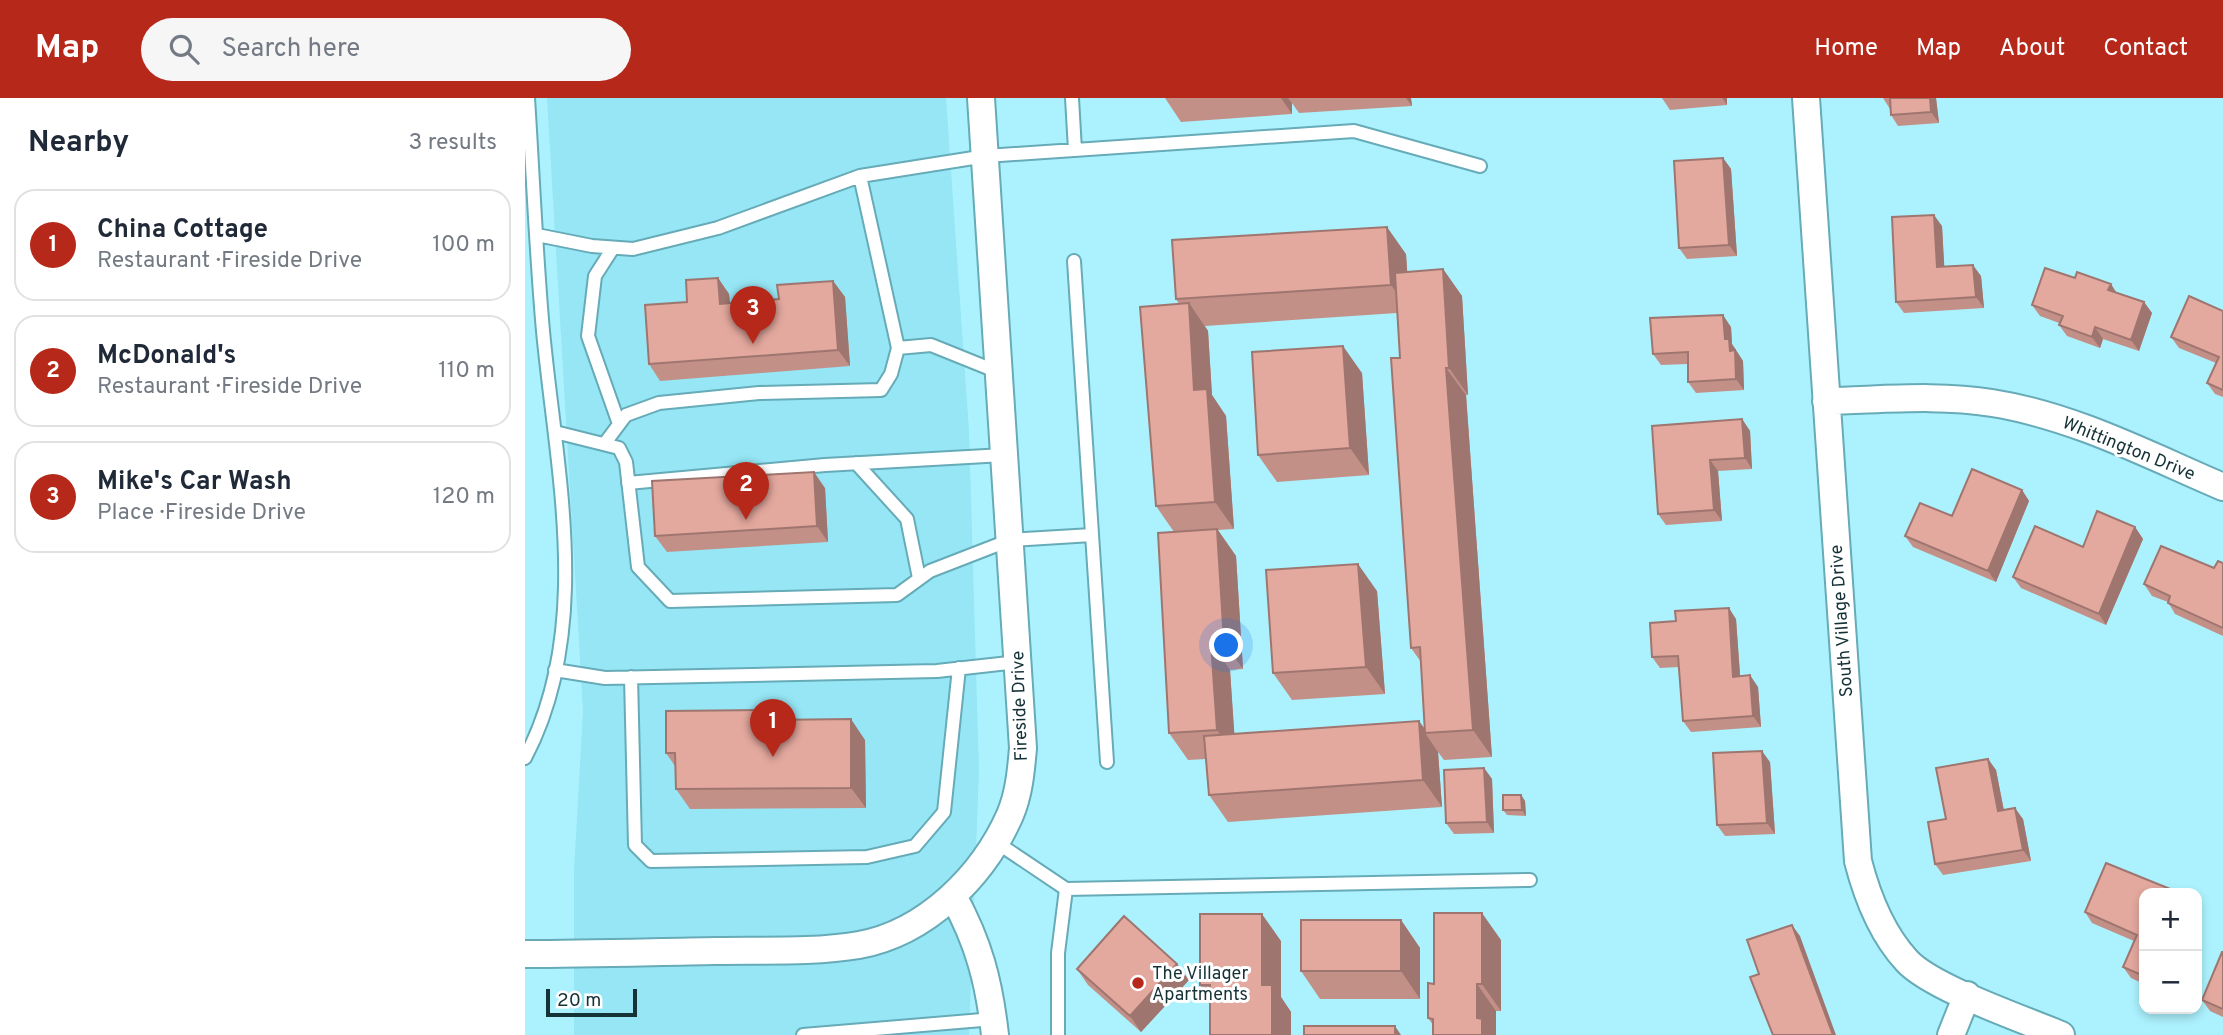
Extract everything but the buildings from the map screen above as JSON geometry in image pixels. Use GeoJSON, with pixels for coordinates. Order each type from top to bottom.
{"type":"FeatureCollection","features":[{"type":"Feature","properties":{"kind":"street","name":"Fireside Drive"},"geometry":{"type":"LineString","coordinates":[[525,954],[795,950],[859,945],[886,937],[915,923],[953,896],[990,854],[1010,814],[1020,782],[1023,748],[982,98]]}},
{"type":"Feature","properties":{"kind":"street","name":"South Village Drive"},"geometry":{"type":"LineString","coordinates":[[1806,98],[1858,861],[1865,891],[1892,943],[1908,963],[1928,977],[2061,1035]]}},
{"type":"Feature","properties":{"kind":"street","name":"Whittington Drive"},"geometry":{"type":"LineString","coordinates":[[1826,401],[1938,398],[1991,403],[2042,413],[2093,430],[2223,487]]}},
{"type":"Feature","properties":{"kind":"street"},"geometry":{"type":"LineString","coordinates":[[953,896],[977,945],[989,981],[995,1027]]}},
{"type":"Feature","properties":{"kind":"street"},"geometry":{"type":"LineString","coordinates":[[1951,1035],[1967,995]]}},
{"type":"Feature","properties":{"kind":"lane"},"geometry":{"type":"LineString","coordinates":[[525,758],[534,740],[555,670],[563,627],[565,562],[555,432],[543,331],[528,98]]}},
{"type":"Feature","properties":{"kind":"lane"},"geometry":{"type":"LineString","coordinates":[[1072,98],[1075,150]]}},
{"type":"Feature","properties":{"kind":"lane"},"geometry":{"type":"LineString","coordinates":[[537,235],[633,249],[719,228],[860,176],[986,156],[1354,131],[1480,166]]}},
{"type":"Feature","properties":{"kind":"lane"},"geometry":{"type":"LineString","coordinates":[[605,443],[626,415],[659,403],[759,393],[881,390],[891,374],[898,348],[860,176]]}},
{"type":"Feature","properties":{"kind":"lane"},"geometry":{"type":"LineString","coordinates":[[613,248],[595,276],[588,336],[619,424]]}},
{"type":"Feature","properties":{"kind":"lane"},"geometry":{"type":"LineString","coordinates":[[1075,261],[1107,762]]}},
{"type":"Feature","properties":{"kind":"lane"},"geometry":{"type":"LineString","coordinates":[[898,348],[931,345],[998,372]]}},
{"type":"Feature","properties":{"kind":"lane"},"geometry":{"type":"LineString","coordinates":[[555,432],[619,448],[626,462],[638,567],[670,601],[897,595],[930,571],[1010,540],[1092,535]]}},
{"type":"Feature","properties":{"kind":"lane"},"geometry":{"type":"LineString","coordinates":[[628,482],[856,463],[1004,455]]}},
{"type":"Feature","properties":{"kind":"lane"},"geometry":{"type":"LineString","coordinates":[[856,463],[907,519],[919,579]]}},
{"type":"Feature","properties":{"kind":"lane"},"geometry":{"type":"LineString","coordinates":[[555,670],[605,678],[959,668],[1018,662]]}},
{"type":"Feature","properties":{"kind":"lane"},"geometry":{"type":"LineString","coordinates":[[631,677],[635,845],[651,861],[867,857],[915,846],[944,812],[959,668]]}},
{"type":"Feature","properties":{"kind":"lane"},"geometry":{"type":"LineString","coordinates":[[996,842],[1066,889],[1530,880]]}},
{"type":"Feature","properties":{"kind":"lane"},"geometry":{"type":"LineString","coordinates":[[1058,1035],[1058,953],[1066,889]]}},
{"type":"Feature","properties":{"kind":"lane"},"geometry":{"type":"LineString","coordinates":[[803,1035],[995,1027]]}},
{"type":"Feature","properties":{"kind":"shaded area"},"geometry":{"type":"Polygon","coordinates":[[[547,98],[946,98],[969,431],[979,770],[969,1035],[574,1035],[574,870],[583,711],[547,98]]]}},
{"type":"Feature","properties":{"kind":"place","name":"Mike's Car Wash"},"geometry":{"type":"Point","coordinates":[753,344]}},
{"type":"Feature","properties":{"kind":"place","name":"McDonald's"},"geometry":{"type":"Point","coordinates":[746,520]}},
{"type":"Feature","properties":{"kind":"place","name":"China Cottage"},"geometry":{"type":"Point","coordinates":[773,757]}},
{"type":"Feature","properties":{"kind":"place","name":"The Villager Apartments"},"geometry":{"type":"Point","coordinates":[1138,983]}}]}
